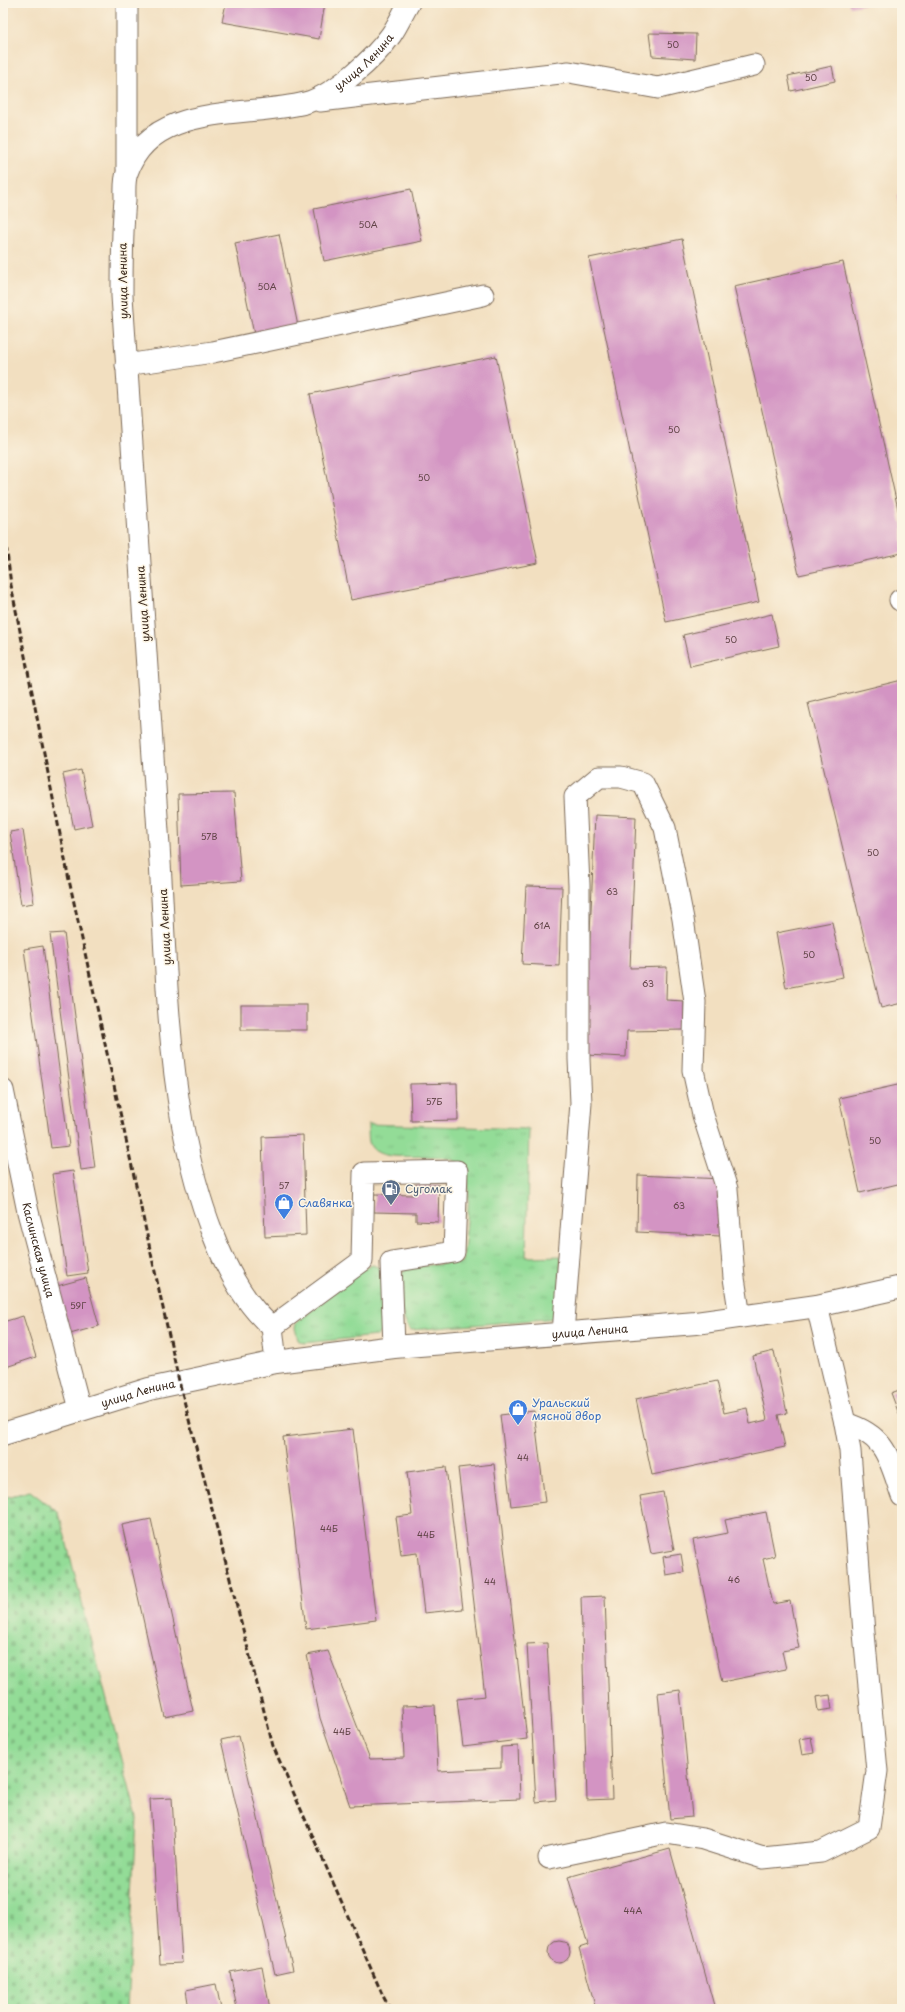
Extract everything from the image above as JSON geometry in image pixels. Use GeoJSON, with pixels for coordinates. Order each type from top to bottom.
{"type":"FeatureCollection","features":[{"type":"Feature","properties":{"kind":"main road","name":"улица Ленина"},"geometry":{"type":"LineString","coordinates":[[3,1434],[80,1409],[179,1381],[276,1362],[394,1347],[563,1332],[696,1323],[817,1306],[902,1287]]}},
{"type":"Feature","properties":{"kind":"street"},"geometry":{"type":"LineString","coordinates":[[127,3],[127,173]]}},
{"type":"Feature","properties":{"kind":"street","name":"улица Ленина"},"geometry":{"type":"LineString","coordinates":[[272,1327],[260,1317],[234,1280],[215,1242],[192,1167],[182,1123],[173,1065],[122,288],[122,225],[127,173],[139,149],[164,129],[193,118],[305,103],[336,88],[367,62],[391,35],[409,3]]}},
{"type":"Feature","properties":{"kind":"street"},"geometry":{"type":"LineString","coordinates":[[305,103],[569,72],[658,88],[754,65]]}},
{"type":"Feature","properties":{"kind":"street"},"geometry":{"type":"LineString","coordinates":[[126,365],[213,352],[483,295]]}},
{"type":"Feature","properties":{"kind":"street"},"geometry":{"type":"LineString","coordinates":[[563,1332],[581,1103],[579,1059],[579,885],[575,797],[599,777],[621,777],[643,783],[665,828],[683,919],[695,1002],[693,1070],[703,1115],[727,1189],[734,1278],[740,1317]]}},
{"type":"Feature","properties":{"kind":"street","name":"Каслинская улица"},"geometry":{"type":"LineString","coordinates":[[3,1090],[28,1212],[80,1409]]}},
{"type":"Feature","properties":{"kind":"street"},"geometry":{"type":"LineString","coordinates":[[276,1362],[272,1327],[362,1261],[364,1173],[457,1171],[454,1252],[391,1262],[394,1347]]}},
{"type":"Feature","properties":{"kind":"street"},"geometry":{"type":"LineString","coordinates":[[549,1858],[666,1833],[703,1839],[763,1858],[821,1852],[870,1828],[877,1771],[864,1633],[850,1451],[845,1423],[817,1306]]}},
{"type":"Feature","properties":{"kind":"street"},"geometry":{"type":"LineString","coordinates":[[845,1423],[863,1428],[886,1450],[902,1496]]}},
{"type":"Feature","properties":{"kind":"green space"},"geometry":{"type":"Polygon","coordinates":[[[368,1124],[529,1129],[526,1257],[561,1256],[558,1318],[411,1330],[407,1325],[402,1310],[400,1285],[403,1271],[410,1267],[463,1262],[468,1215],[468,1178],[466,1171],[458,1162],[446,1158],[385,1155],[375,1151],[369,1142],[368,1124]]]}},
{"type":"Feature","properties":{"kind":"green space"},"geometry":{"type":"Polygon","coordinates":[[[373,1265],[380,1268],[384,1274],[384,1330],[377,1336],[303,1343],[298,1340],[295,1328],[296,1323],[366,1267],[373,1265]]]}},
{"type":"Feature","properties":{"kind":"green space"},"geometry":{"type":"Polygon","coordinates":[[[30,1491],[59,1513],[137,1818],[127,2009],[3,2009],[3,1498],[30,1491]]]}},
{"type":"Feature","properties":{"kind":"building"},"geometry":{"type":"Polygon","coordinates":[[[226,3],[325,3],[319,39],[222,22],[226,3]]]}},
{"type":"Feature","properties":{"kind":"building"},"geometry":{"type":"Polygon","coordinates":[[[849,3],[867,3],[867,4],[850,7],[849,3]]]}},
{"type":"Feature","properties":{"kind":"building"},"geometry":{"type":"Polygon","coordinates":[[[649,33],[696,34],[695,59],[652,56],[649,33]]]}},
{"type":"Feature","properties":{"kind":"building"},"geometry":{"type":"Polygon","coordinates":[[[832,66],[835,81],[791,91],[788,76],[832,66]]]}},
{"type":"Feature","properties":{"kind":"building"},"geometry":{"type":"Polygon","coordinates":[[[411,189],[422,241],[324,261],[314,209],[411,189]]]}},
{"type":"Feature","properties":{"kind":"building"},"geometry":{"type":"Polygon","coordinates":[[[902,194],[902,217],[901,217],[897,195],[902,194]]]}},
{"type":"Feature","properties":{"kind":"building"},"geometry":{"type":"Polygon","coordinates":[[[279,234],[299,331],[255,339],[235,243],[279,234]]]}},
{"type":"Feature","properties":{"kind":"building"},"geometry":{"type":"Polygon","coordinates":[[[682,239],[759,602],[666,622],[589,258],[682,239]]]}},
{"type":"Feature","properties":{"kind":"building"},"geometry":{"type":"Polygon","coordinates":[[[843,262],[902,527],[902,553],[799,575],[734,286],[843,262]]]}},
{"type":"Feature","properties":{"kind":"building"},"geometry":{"type":"Polygon","coordinates":[[[496,356],[538,563],[351,600],[310,394],[496,356]]]}},
{"type":"Feature","properties":{"kind":"building"},"geometry":{"type":"Polygon","coordinates":[[[772,614],[779,646],[690,666],[683,635],[772,614]]]}},
{"type":"Feature","properties":{"kind":"building"},"geometry":{"type":"Polygon","coordinates":[[[902,680],[902,1003],[881,1008],[808,703],[902,680]]]}},
{"type":"Feature","properties":{"kind":"building"},"geometry":{"type":"Polygon","coordinates":[[[81,770],[92,825],[74,829],[63,774],[81,770]]]}},
{"type":"Feature","properties":{"kind":"building"},"geometry":{"type":"Polygon","coordinates":[[[234,793],[241,881],[181,885],[178,794],[234,793]]]}},
{"type":"Feature","properties":{"kind":"building"},"geometry":{"type":"Polygon","coordinates":[[[595,815],[636,817],[630,968],[667,967],[666,1000],[684,1001],[684,1030],[627,1031],[626,1057],[585,1055],[595,815]]]}},
{"type":"Feature","properties":{"kind":"building"},"geometry":{"type":"Polygon","coordinates":[[[23,830],[34,903],[21,905],[10,832],[23,830]]]}},
{"type":"Feature","properties":{"kind":"building"},"geometry":{"type":"Polygon","coordinates":[[[526,886],[562,887],[559,966],[522,964],[526,886]]]}},
{"type":"Feature","properties":{"kind":"building"},"geometry":{"type":"Polygon","coordinates":[[[832,922],[843,977],[786,988],[776,933],[832,922]]]}},
{"type":"Feature","properties":{"kind":"building"},"geometry":{"type":"Polygon","coordinates":[[[64,933],[95,1168],[81,1170],[50,934],[64,933]]]}},
{"type":"Feature","properties":{"kind":"building"},"geometry":{"type":"Polygon","coordinates":[[[43,946],[69,1146],[51,1148],[24,949],[43,946]]]}},
{"type":"Feature","properties":{"kind":"building"},"geometry":{"type":"Polygon","coordinates":[[[241,1005],[307,1005],[307,1030],[241,1030],[241,1005]]]}},
{"type":"Feature","properties":{"kind":"building"},"geometry":{"type":"Polygon","coordinates":[[[457,1083],[458,1120],[411,1121],[410,1084],[457,1083]]]}},
{"type":"Feature","properties":{"kind":"building"},"geometry":{"type":"Polygon","coordinates":[[[902,1084],[902,1183],[860,1193],[839,1098],[902,1084]]]}},
{"type":"Feature","properties":{"kind":"building"},"geometry":{"type":"Polygon","coordinates":[[[303,1135],[306,1235],[265,1237],[262,1137],[303,1135]]]}},
{"type":"Feature","properties":{"kind":"building"},"geometry":{"type":"Polygon","coordinates":[[[73,1171],[88,1273],[67,1276],[52,1174],[73,1171]]]}},
{"type":"Feature","properties":{"kind":"building"},"geometry":{"type":"Polygon","coordinates":[[[638,1175],[722,1179],[720,1236],[637,1232],[638,1175]]]}},
{"type":"Feature","properties":{"kind":"building"},"geometry":{"type":"Polygon","coordinates":[[[415,1185],[439,1185],[438,1222],[416,1221],[416,1213],[374,1212],[374,1194],[415,1195],[415,1185]]]}},
{"type":"Feature","properties":{"kind":"building"},"geometry":{"type":"Polygon","coordinates":[[[86,1278],[99,1326],[70,1334],[57,1286],[86,1278]]]}},
{"type":"Feature","properties":{"kind":"building"},"geometry":{"type":"Polygon","coordinates":[[[23,1316],[36,1357],[3,1368],[3,1322],[23,1316]]]}},
{"type":"Feature","properties":{"kind":"building"},"geometry":{"type":"Polygon","coordinates":[[[774,1351],[787,1413],[778,1415],[785,1447],[652,1475],[636,1399],[717,1381],[724,1413],[747,1408],[750,1424],[767,1420],[753,1356],[774,1351]]]}},
{"type":"Feature","properties":{"kind":"building"},"geometry":{"type":"Polygon","coordinates":[[[902,1389],[902,1422],[891,1393],[902,1389]]]}},
{"type":"Feature","properties":{"kind":"building"},"geometry":{"type":"Polygon","coordinates":[[[534,1411],[545,1502],[511,1506],[500,1415],[534,1411]]]}},
{"type":"Feature","properties":{"kind":"building"},"geometry":{"type":"Polygon","coordinates":[[[353,1429],[376,1620],[306,1629],[283,1437],[353,1429]]]}},
{"type":"Feature","properties":{"kind":"building"},"geometry":{"type":"Polygon","coordinates":[[[494,1464],[527,1739],[463,1747],[457,1699],[485,1696],[458,1468],[494,1464]]]}},
{"type":"Feature","properties":{"kind":"building"},"geometry":{"type":"Polygon","coordinates":[[[446,1467],[463,1609],[424,1613],[417,1553],[401,1555],[396,1517],[412,1515],[407,1472],[446,1467]]]}},
{"type":"Feature","properties":{"kind":"building"},"geometry":{"type":"Polygon","coordinates":[[[663,1492],[674,1550],[651,1554],[640,1496],[663,1492]]]}},
{"type":"Feature","properties":{"kind":"building"},"geometry":{"type":"Polygon","coordinates":[[[766,1512],[775,1556],[763,1559],[773,1604],[790,1601],[799,1648],[782,1651],[786,1669],[722,1682],[693,1540],[728,1533],[725,1520],[766,1512]]]}},
{"type":"Feature","properties":{"kind":"building"},"geometry":{"type":"Polygon","coordinates":[[[151,1519],[193,1711],[165,1717],[122,1525],[151,1519]]]}},
{"type":"Feature","properties":{"kind":"building"},"geometry":{"type":"Polygon","coordinates":[[[681,1554],[684,1572],[666,1575],[663,1557],[681,1554]]]}},
{"type":"Feature","properties":{"kind":"building"},"geometry":{"type":"Polygon","coordinates":[[[605,1596],[612,1799],[587,1800],[581,1597],[605,1596]]]}},
{"type":"Feature","properties":{"kind":"building"},"geometry":{"type":"Polygon","coordinates":[[[547,1643],[556,1800],[536,1802],[527,1644],[547,1643]]]}},
{"type":"Feature","properties":{"kind":"building"},"geometry":{"type":"Polygon","coordinates":[[[328,1651],[370,1759],[404,1758],[402,1706],[435,1705],[438,1771],[501,1768],[501,1747],[518,1746],[520,1799],[350,1806],[320,1718],[307,1655],[328,1651]]]}},
{"type":"Feature","properties":{"kind":"building"},"geometry":{"type":"Polygon","coordinates":[[[680,1690],[692,1817],[670,1819],[658,1693],[680,1690]]]}},
{"type":"Feature","properties":{"kind":"building"},"geometry":{"type":"Polygon","coordinates":[[[830,1695],[832,1709],[818,1711],[816,1697],[830,1695]]]}},
{"type":"Feature","properties":{"kind":"building"},"geometry":{"type":"Polygon","coordinates":[[[239,1736],[293,1970],[275,1974],[221,1740],[239,1736]]]}},
{"type":"Feature","properties":{"kind":"building"},"geometry":{"type":"Polygon","coordinates":[[[811,1737],[814,1753],[802,1755],[799,1739],[811,1737]]]}},
{"type":"Feature","properties":{"kind":"building"},"geometry":{"type":"Polygon","coordinates":[[[172,1798],[182,1963],[160,1964],[150,1799],[172,1798]]]}},
{"type":"Feature","properties":{"kind":"building"},"geometry":{"type":"Polygon","coordinates":[[[670,1849],[715,2009],[596,2009],[579,1948],[588,1945],[568,1877],[670,1849]]]}},
{"type":"Feature","properties":{"kind":"building"},"geometry":{"type":"Polygon","coordinates":[[[559,1941],[567,1944],[570,1952],[567,1960],[559,1963],[551,1960],[548,1952],[551,1944],[559,1941]]]}},
{"type":"Feature","properties":{"kind":"building"},"geometry":{"type":"Polygon","coordinates":[[[262,1966],[270,2009],[237,2009],[230,1972],[262,1966]]]}},
{"type":"Feature","properties":{"kind":"building"},"geometry":{"type":"Polygon","coordinates":[[[216,1984],[221,2009],[189,2009],[186,1990],[216,1984]]]}},
{"type":"Feature","properties":{"kind":"railway"},"geometry":{"type":"LineString","coordinates":[[3,520],[11,585],[69,880],[179,1381],[273,1746],[390,2009]]}},
{"type":"Feature","properties":{"kind":"place","name":"Сугомак"},"geometry":{"type":"Point","coordinates":[391,1206]}},
{"type":"Feature","properties":{"kind":"place","name":"Славянка"},"geometry":{"type":"Point","coordinates":[284,1220]}},
{"type":"Feature","properties":{"kind":"place","name":"Уральский мясной двор"},"geometry":{"type":"Point","coordinates":[518,1426]}}]}
